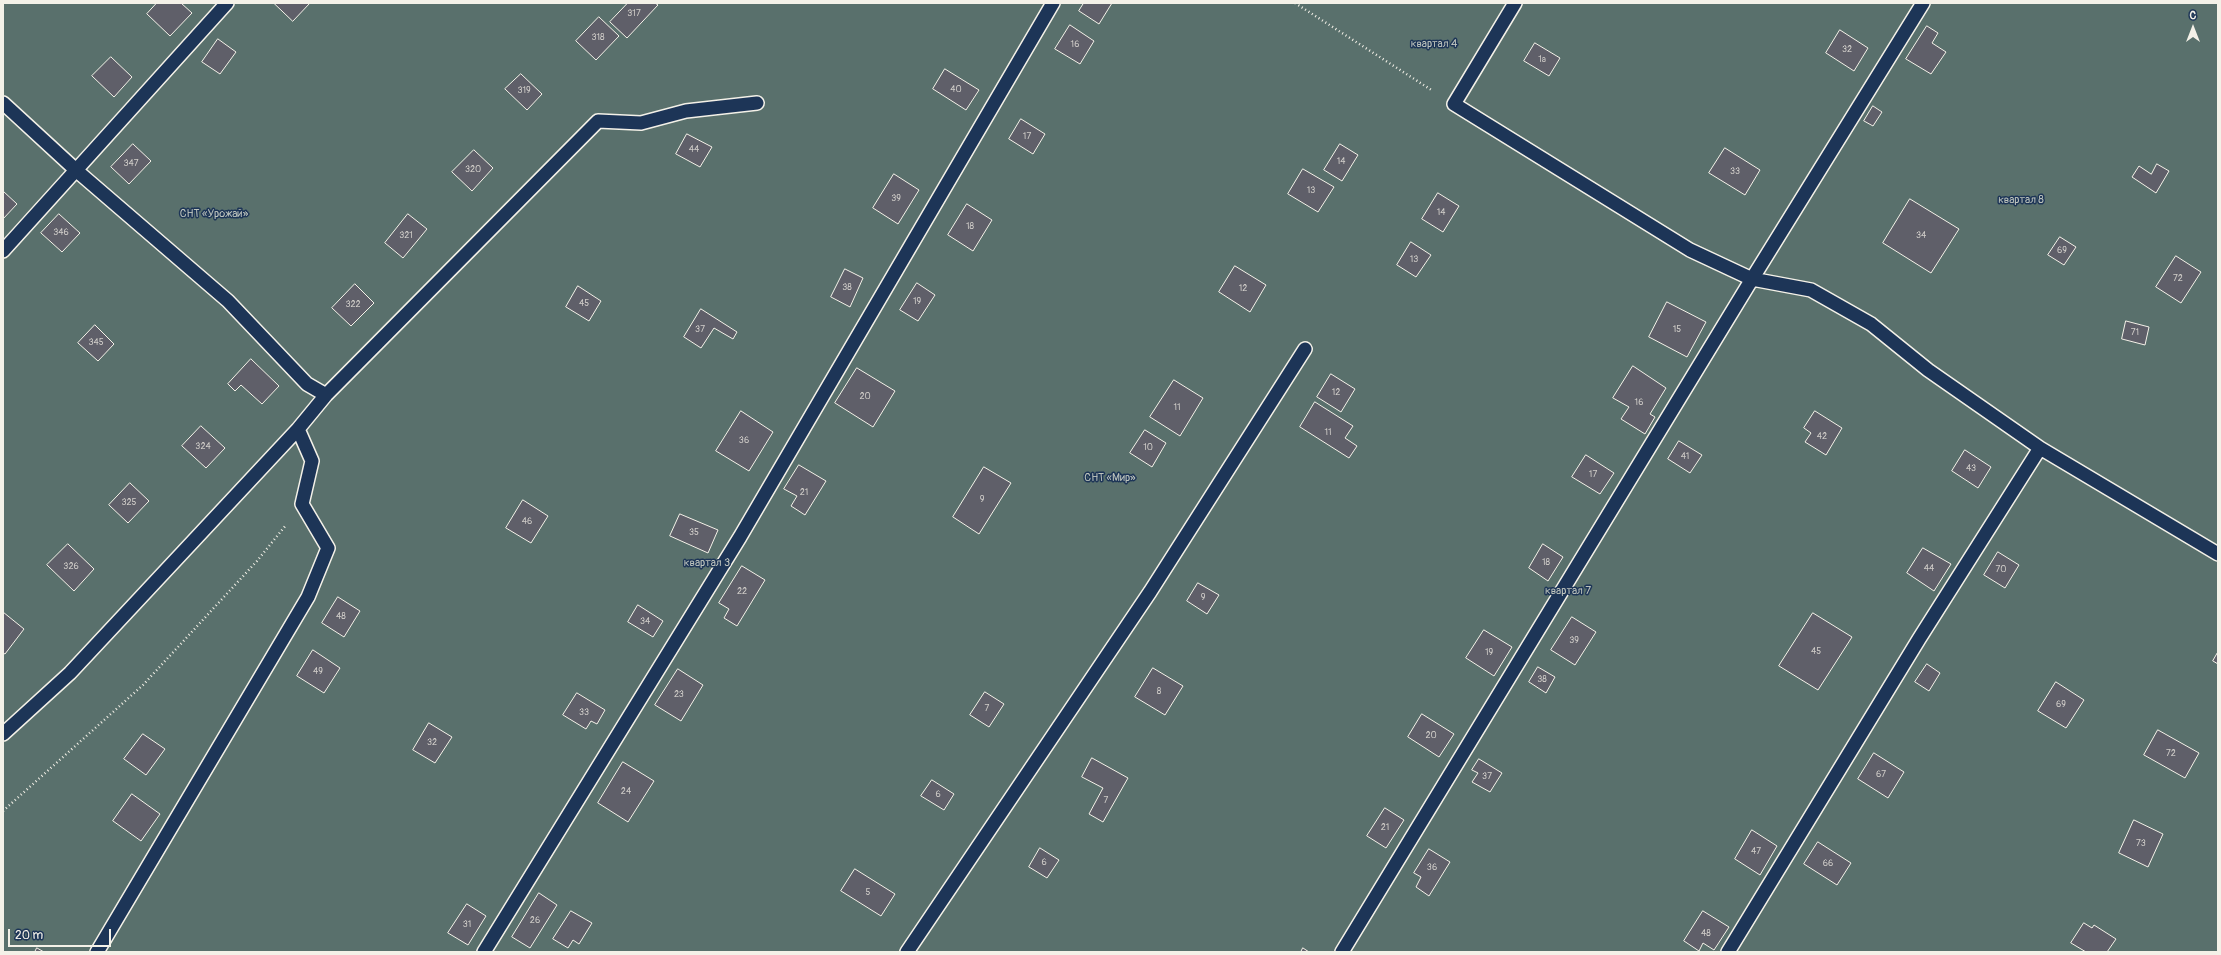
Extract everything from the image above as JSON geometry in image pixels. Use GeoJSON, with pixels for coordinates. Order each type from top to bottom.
{"type":"FeatureCollection","features":[{"type":"Feature","properties":{"kind":"lane"},"geometry":{"type":"LineString","coordinates":[[3,251],[77,171],[227,3]]}},
{"type":"Feature","properties":{"kind":"lane"},"geometry":{"type":"LineString","coordinates":[[484,952],[740,537],[1053,3]]}},
{"type":"Feature","properties":{"kind":"lane"},"geometry":{"type":"LineString","coordinates":[[1515,3],[1454,104],[1690,250],[1752,279],[1811,290],[1871,324],[1928,370],[2040,448],[2218,554]]}},
{"type":"Feature","properties":{"kind":"lane"},"geometry":{"type":"LineString","coordinates":[[1342,952],[1752,279],[1923,3]]}},
{"type":"Feature","properties":{"kind":"lane"},"geometry":{"type":"LineString","coordinates":[[3,103],[77,171],[228,301],[307,384],[326,396]]}},
{"type":"Feature","properties":{"kind":"lane"},"geometry":{"type":"LineString","coordinates":[[3,734],[70,673],[298,429],[326,396],[598,121],[641,123],[686,111],[757,103]]}},
{"type":"Feature","properties":{"kind":"lane"},"geometry":{"type":"LineString","coordinates":[[907,952],[1150,592],[1305,349]]}},
{"type":"Feature","properties":{"kind":"lane"},"geometry":{"type":"LineString","coordinates":[[96,952],[308,597],[328,548],[302,504],[312,460],[298,429]]}},
{"type":"Feature","properties":{"kind":"lane"},"geometry":{"type":"LineString","coordinates":[[1728,952],[1919,639],[2040,448]]}},
{"type":"Feature","properties":{"kind":"path"},"geometry":{"type":"LineString","coordinates":[[1295,3],[1454,104]]}},
{"type":"Feature","properties":{"kind":"path"},"geometry":{"type":"LineString","coordinates":[[3,811],[143,685],[257,562],[302,504]]}},
{"type":"Feature","properties":{"kind":"green space","name":"СНТ «Мир»"},"geometry":{"type":"Polygon","coordinates":[[[3,3],[2218,3],[2218,952],[3,952],[3,3]]]}},
{"type":"Feature","properties":{"kind":"building"},"geometry":{"type":"Polygon","coordinates":[[[157,3],[181,3],[192,13],[170,36],[147,14],[157,3]]]}},
{"type":"Feature","properties":{"kind":"building"},"geometry":{"type":"Polygon","coordinates":[[[274,3],[310,3],[293,21],[274,3]]]}},
{"type":"Feature","properties":{"kind":"building"},"geometry":{"type":"Polygon","coordinates":[[[628,3],[655,3],[658,5],[627,38],[610,22],[628,3]]]}},
{"type":"Feature","properties":{"kind":"building"},"geometry":{"type":"Polygon","coordinates":[[[1084,3],[1112,3],[1099,24],[1079,11],[1084,3]]]}},
{"type":"Feature","properties":{"kind":"building"},"geometry":{"type":"Polygon","coordinates":[[[599,17],[619,36],[596,60],[576,41],[599,17]]]}},
{"type":"Feature","properties":{"kind":"building"},"geometry":{"type":"Polygon","coordinates":[[[1070,25],[1094,41],[1080,64],[1055,49],[1070,25]]]}},
{"type":"Feature","properties":{"kind":"building"},"geometry":{"type":"Polygon","coordinates":[[[1927,26],[1938,33],[1932,43],[1946,52],[1931,74],[1906,59],[1927,26]]]}},
{"type":"Feature","properties":{"kind":"building"},"geometry":{"type":"Polygon","coordinates":[[[1840,30],[1868,48],[1854,71],[1826,53],[1840,30]]]}},
{"type":"Feature","properties":{"kind":"building"},"geometry":{"type":"Polygon","coordinates":[[[218,39],[236,52],[220,74],[202,62],[218,39]]]}},
{"type":"Feature","properties":{"kind":"building"},"geometry":{"type":"Polygon","coordinates":[[[1535,43],[1560,58],[1549,76],[1524,61],[1535,43]]]}},
{"type":"Feature","properties":{"kind":"building"},"geometry":{"type":"Polygon","coordinates":[[[111,57],[132,77],[114,97],[92,76],[111,57]]]}},
{"type":"Feature","properties":{"kind":"building"},"geometry":{"type":"Polygon","coordinates":[[[945,69],[979,90],[966,110],[933,89],[945,69]]]}},
{"type":"Feature","properties":{"kind":"building"},"geometry":{"type":"Polygon","coordinates":[[[521,74],[542,94],[527,110],[505,89],[521,74]]]}},
{"type":"Feature","properties":{"kind":"building"},"geometry":{"type":"Polygon","coordinates":[[[1873,106],[1882,112],[1873,126],[1864,121],[1873,106]]]}},
{"type":"Feature","properties":{"kind":"building"},"geometry":{"type":"Polygon","coordinates":[[[1021,119],[1045,134],[1033,154],[1009,139],[1021,119]]]}},
{"type":"Feature","properties":{"kind":"building"},"geometry":{"type":"Polygon","coordinates":[[[687,134],[712,147],[700,167],[676,154],[687,134]]]}},
{"type":"Feature","properties":{"kind":"building"},"geometry":{"type":"Polygon","coordinates":[[[133,144],[151,161],[129,184],[111,167],[133,144]]]}},
{"type":"Feature","properties":{"kind":"building"},"geometry":{"type":"Polygon","coordinates":[[[1340,144],[1358,155],[1342,181],[1324,170],[1340,144]]]}},
{"type":"Feature","properties":{"kind":"building"},"geometry":{"type":"Polygon","coordinates":[[[1725,148],[1760,170],[1745,195],[1709,173],[1725,148]]]}},
{"type":"Feature","properties":{"kind":"building"},"geometry":{"type":"Polygon","coordinates":[[[474,150],[493,168],[472,191],[452,172],[474,150]]]}},
{"type":"Feature","properties":{"kind":"building"},"geometry":{"type":"Polygon","coordinates":[[[2157,164],[2169,171],[2156,193],[2132,177],[2139,166],[2151,174],[2157,164]]]}},
{"type":"Feature","properties":{"kind":"building"},"geometry":{"type":"Polygon","coordinates":[[[1303,169],[1334,187],[1318,212],[1288,194],[1303,169]]]}},
{"type":"Feature","properties":{"kind":"building"},"geometry":{"type":"Polygon","coordinates":[[[894,174],[919,190],[898,224],[873,208],[894,174]]]}},
{"type":"Feature","properties":{"kind":"building"},"geometry":{"type":"Polygon","coordinates":[[[3,191],[17,204],[3,219],[3,191]]]}},
{"type":"Feature","properties":{"kind":"building"},"geometry":{"type":"Polygon","coordinates":[[[1438,193],[1459,206],[1443,232],[1422,219],[1438,193]]]}},
{"type":"Feature","properties":{"kind":"building"},"geometry":{"type":"Polygon","coordinates":[[[1910,199],[1959,229],[1931,273],[1883,243],[1910,199]]]}},
{"type":"Feature","properties":{"kind":"building"},"geometry":{"type":"Polygon","coordinates":[[[967,204],[992,220],[973,251],[948,235],[967,204]]]}},
{"type":"Feature","properties":{"kind":"building"},"geometry":{"type":"Polygon","coordinates":[[[59,214],[80,233],[62,252],[41,233],[59,214]]]}},
{"type":"Feature","properties":{"kind":"building"},"geometry":{"type":"Polygon","coordinates":[[[408,214],[427,229],[403,258],[385,243],[408,214]]]}},
{"type":"Feature","properties":{"kind":"building"},"geometry":{"type":"Polygon","coordinates":[[[2060,237],[2076,247],[2064,265],[2048,255],[2060,237]]]}},
{"type":"Feature","properties":{"kind":"building"},"geometry":{"type":"Polygon","coordinates":[[[1411,242],[1431,255],[1416,277],[1397,265],[1411,242]]]}},
{"type":"Feature","properties":{"kind":"building"},"geometry":{"type":"Polygon","coordinates":[[[2176,256],[2201,272],[2181,303],[2156,287],[2176,256]]]}},
{"type":"Feature","properties":{"kind":"building"},"geometry":{"type":"Polygon","coordinates":[[[1235,266],[1266,285],[1250,312],[1219,292],[1235,266]]]}},
{"type":"Feature","properties":{"kind":"building"},"geometry":{"type":"Polygon","coordinates":[[[845,269],[863,278],[850,307],[831,297],[845,269]]]}},
{"type":"Feature","properties":{"kind":"building"},"geometry":{"type":"Polygon","coordinates":[[[917,283],[935,295],[918,321],[900,310],[917,283]]]}},
{"type":"Feature","properties":{"kind":"building"},"geometry":{"type":"Polygon","coordinates":[[[355,284],[374,303],[351,326],[332,308],[355,284]]]}},
{"type":"Feature","properties":{"kind":"building"},"geometry":{"type":"Polygon","coordinates":[[[578,286],[601,301],[589,321],[566,307],[578,286]]]}},
{"type":"Feature","properties":{"kind":"building"},"geometry":{"type":"Polygon","coordinates":[[[1667,302],[1706,322],[1687,357],[1649,337],[1667,302]]]}},
{"type":"Feature","properties":{"kind":"building"},"geometry":{"type":"Polygon","coordinates":[[[701,309],[737,332],[733,339],[714,328],[701,348],[684,337],[701,309]]]}},
{"type":"Feature","properties":{"kind":"building"},"geometry":{"type":"Polygon","coordinates":[[[2126,321],[2149,327],[2145,345],[2122,339],[2126,321]]]}},
{"type":"Feature","properties":{"kind":"building"},"geometry":{"type":"Polygon","coordinates":[[[95,325],[114,344],[98,361],[78,343],[95,325]]]}},
{"type":"Feature","properties":{"kind":"building"},"geometry":{"type":"Polygon","coordinates":[[[251,359],[279,386],[262,404],[241,385],[235,391],[228,384],[251,359]]]}},
{"type":"Feature","properties":{"kind":"building"},"geometry":{"type":"Polygon","coordinates":[[[1633,366],[1666,388],[1650,414],[1655,417],[1645,434],[1621,419],[1629,407],[1613,398],[1633,366]]]}},
{"type":"Feature","properties":{"kind":"building"},"geometry":{"type":"Polygon","coordinates":[[[857,368],[895,391],[873,427],[835,403],[857,368]]]}},
{"type":"Feature","properties":{"kind":"building"},"geometry":{"type":"Polygon","coordinates":[[[1331,374],[1355,389],[1341,412],[1317,397],[1331,374]]]}},
{"type":"Feature","properties":{"kind":"building"},"geometry":{"type":"Polygon","coordinates":[[[1174,380],[1203,398],[1180,436],[1150,417],[1174,380]]]}},
{"type":"Feature","properties":{"kind":"building"},"geometry":{"type":"Polygon","coordinates":[[[1315,402],[1353,426],[1345,438],[1357,446],[1349,458],[1300,427],[1315,402]]]}},
{"type":"Feature","properties":{"kind":"building"},"geometry":{"type":"Polygon","coordinates":[[[741,411],[773,432],[749,471],[716,451],[741,411]]]}},
{"type":"Feature","properties":{"kind":"building"},"geometry":{"type":"Polygon","coordinates":[[[1815,411],[1842,428],[1826,455],[1805,442],[1811,433],[1804,428],[1815,411]]]}},
{"type":"Feature","properties":{"kind":"building"},"geometry":{"type":"Polygon","coordinates":[[[201,426],[225,448],[206,468],[182,446],[201,426]]]}},
{"type":"Feature","properties":{"kind":"building"},"geometry":{"type":"Polygon","coordinates":[[[1145,430],[1166,443],[1152,467],[1130,453],[1145,430]]]}},
{"type":"Feature","properties":{"kind":"building"},"geometry":{"type":"Polygon","coordinates":[[[1679,441],[1702,455],[1690,473],[1668,459],[1679,441]]]}},
{"type":"Feature","properties":{"kind":"building"},"geometry":{"type":"Polygon","coordinates":[[[1965,450],[1991,467],[1978,488],[1952,471],[1965,450]]]}},
{"type":"Feature","properties":{"kind":"building"},"geometry":{"type":"Polygon","coordinates":[[[1586,455],[1614,473],[1600,494],[1572,477],[1586,455]]]}},
{"type":"Feature","properties":{"kind":"building"},"geometry":{"type":"Polygon","coordinates":[[[799,465],[826,481],[805,515],[791,506],[797,496],[784,489],[799,465]]]}},
{"type":"Feature","properties":{"kind":"building"},"geometry":{"type":"Polygon","coordinates":[[[984,467],[1011,483],[979,534],[953,517],[984,467]]]}},
{"type":"Feature","properties":{"kind":"building"},"geometry":{"type":"Polygon","coordinates":[[[130,483],[149,501],[128,523],[109,505],[130,483]]]}},
{"type":"Feature","properties":{"kind":"building"},"geometry":{"type":"Polygon","coordinates":[[[523,500],[548,516],[531,543],[506,528],[523,500]]]}},
{"type":"Feature","properties":{"kind":"building"},"geometry":{"type":"Polygon","coordinates":[[[680,514],[718,530],[708,553],[670,536],[680,514]]]}},
{"type":"Feature","properties":{"kind":"building"},"geometry":{"type":"Polygon","coordinates":[[[68,544],[94,569],[74,591],[47,565],[68,544]]]}},
{"type":"Feature","properties":{"kind":"building"},"geometry":{"type":"Polygon","coordinates":[[[1543,544],[1563,557],[1548,581],[1529,568],[1543,544]]]}},
{"type":"Feature","properties":{"kind":"building"},"geometry":{"type":"Polygon","coordinates":[[[1923,548],[1951,564],[1934,591],[1907,573],[1923,548]]]}},
{"type":"Feature","properties":{"kind":"building"},"geometry":{"type":"Polygon","coordinates":[[[1998,552],[2019,565],[2005,588],[1984,575],[1998,552]]]}},
{"type":"Feature","properties":{"kind":"building"},"geometry":{"type":"Polygon","coordinates":[[[742,566],[765,580],[737,626],[724,618],[729,609],[719,603],[742,566]]]}},
{"type":"Feature","properties":{"kind":"building"},"geometry":{"type":"Polygon","coordinates":[[[1198,583],[1219,595],[1207,614],[1187,601],[1198,583]]]}},
{"type":"Feature","properties":{"kind":"building"},"geometry":{"type":"Polygon","coordinates":[[[338,597],[360,611],[344,637],[322,623],[338,597]]]}},
{"type":"Feature","properties":{"kind":"building"},"geometry":{"type":"Polygon","coordinates":[[[638,605],[663,621],[653,637],[628,622],[638,605]]]}},
{"type":"Feature","properties":{"kind":"building"},"geometry":{"type":"Polygon","coordinates":[[[3,612],[24,629],[5,654],[3,653],[3,612]]]}},
{"type":"Feature","properties":{"kind":"building"},"geometry":{"type":"Polygon","coordinates":[[[1813,613],[1852,637],[1818,690],[1779,666],[1813,613]]]}},
{"type":"Feature","properties":{"kind":"building"},"geometry":{"type":"Polygon","coordinates":[[[1572,617],[1596,632],[1575,665],[1551,650],[1572,617]]]}},
{"type":"Feature","properties":{"kind":"building"},"geometry":{"type":"Polygon","coordinates":[[[1484,630],[1512,647],[1494,676],[1466,658],[1484,630]]]}},
{"type":"Feature","properties":{"kind":"building"},"geometry":{"type":"Polygon","coordinates":[[[313,650],[340,668],[324,693],[297,676],[313,650]]]}},
{"type":"Feature","properties":{"kind":"building"},"geometry":{"type":"Polygon","coordinates":[[[2218,652],[2218,664],[2213,661],[2218,652]]]}},
{"type":"Feature","properties":{"kind":"building"},"geometry":{"type":"Polygon","coordinates":[[[1927,664],[1940,673],[1929,691],[1915,682],[1927,664]]]}},
{"type":"Feature","properties":{"kind":"building"},"geometry":{"type":"Polygon","coordinates":[[[1538,667],[1555,677],[1546,693],[1529,682],[1538,667]]]}},
{"type":"Feature","properties":{"kind":"building"},"geometry":{"type":"Polygon","coordinates":[[[1153,668],[1183,686],[1165,715],[1135,697],[1153,668]]]}},
{"type":"Feature","properties":{"kind":"building"},"geometry":{"type":"Polygon","coordinates":[[[678,669],[703,685],[681,721],[655,705],[678,669]]]}},
{"type":"Feature","properties":{"kind":"building"},"geometry":{"type":"Polygon","coordinates":[[[2056,682],[2084,700],[2066,728],[2038,711],[2056,682]]]}},
{"type":"Feature","properties":{"kind":"building"},"geometry":{"type":"Polygon","coordinates":[[[985,692],[1004,704],[989,727],[970,715],[985,692]]]}},
{"type":"Feature","properties":{"kind":"building"},"geometry":{"type":"Polygon","coordinates":[[[577,693],[605,710],[597,724],[591,721],[586,729],[563,715],[577,693]]]}},
{"type":"Feature","properties":{"kind":"building"},"geometry":{"type":"Polygon","coordinates":[[[1422,714],[1454,734],[1439,757],[1408,737],[1422,714]]]}},
{"type":"Feature","properties":{"kind":"building"},"geometry":{"type":"Polygon","coordinates":[[[429,723],[452,737],[435,763],[413,750],[429,723]]]}},
{"type":"Feature","properties":{"kind":"building"},"geometry":{"type":"Polygon","coordinates":[[[2158,730],[2199,753],[2185,778],[2144,755],[2158,730]]]}},
{"type":"Feature","properties":{"kind":"building"},"geometry":{"type":"Polygon","coordinates":[[[143,734],[165,749],[146,775],[124,759],[143,734]]]}},
{"type":"Feature","properties":{"kind":"building"},"geometry":{"type":"Polygon","coordinates":[[[1874,753],[1904,772],[1888,798],[1858,779],[1874,753]]]}},
{"type":"Feature","properties":{"kind":"building"},"geometry":{"type":"Polygon","coordinates":[[[1092,758],[1128,778],[1103,822],[1089,814],[1103,788],[1082,777],[1092,758]]]}},
{"type":"Feature","properties":{"kind":"building"},"geometry":{"type":"Polygon","coordinates":[[[1479,759],[1502,773],[1490,792],[1472,782],[1478,773],[1472,770],[1479,759]]]}},
{"type":"Feature","properties":{"kind":"building"},"geometry":{"type":"Polygon","coordinates":[[[623,762],[654,781],[628,822],[598,803],[623,762]]]}},
{"type":"Feature","properties":{"kind":"building"},"geometry":{"type":"Polygon","coordinates":[[[932,780],[954,794],[944,810],[921,796],[932,780]]]}},
{"type":"Feature","properties":{"kind":"building"},"geometry":{"type":"Polygon","coordinates":[[[132,794],[160,814],[141,841],[113,821],[132,794]]]}},
{"type":"Feature","properties":{"kind":"building"},"geometry":{"type":"Polygon","coordinates":[[[1385,808],[1404,820],[1386,848],[1367,836],[1385,808]]]}},
{"type":"Feature","properties":{"kind":"building"},"geometry":{"type":"Polygon","coordinates":[[[2134,820],[2163,834],[2148,867],[2119,853],[2134,820]]]}},
{"type":"Feature","properties":{"kind":"building"},"geometry":{"type":"Polygon","coordinates":[[[1752,830],[1777,846],[1760,875],[1735,859],[1752,830]]]}},
{"type":"Feature","properties":{"kind":"building"},"geometry":{"type":"Polygon","coordinates":[[[1818,842],[1851,863],[1837,885],[1804,864],[1818,842]]]}},
{"type":"Feature","properties":{"kind":"building"},"geometry":{"type":"Polygon","coordinates":[[[1040,848],[1059,860],[1047,878],[1029,867],[1040,848]]]}},
{"type":"Feature","properties":{"kind":"building"},"geometry":{"type":"Polygon","coordinates":[[[1429,849],[1450,862],[1429,896],[1416,887],[1421,877],[1414,873],[1429,849]]]}},
{"type":"Feature","properties":{"kind":"building"},"geometry":{"type":"Polygon","coordinates":[[[855,869],[895,894],[881,916],[841,891],[855,869]]]}},
{"type":"Feature","properties":{"kind":"building"},"geometry":{"type":"Polygon","coordinates":[[[539,893],[557,905],[530,948],[512,937],[539,893]]]}},
{"type":"Feature","properties":{"kind":"building"},"geometry":{"type":"Polygon","coordinates":[[[467,904],[486,916],[468,945],[448,933],[467,904]]]}},
{"type":"Feature","properties":{"kind":"building"},"geometry":{"type":"Polygon","coordinates":[[[571,911],[592,923],[579,944],[573,940],[568,948],[553,939],[571,911]]]}},
{"type":"Feature","properties":{"kind":"building"},"geometry":{"type":"Polygon","coordinates":[[[1703,911],[1729,927],[1714,950],[1703,943],[1699,951],[1684,941],[1703,911]]]}},
{"type":"Feature","properties":{"kind":"building"},"geometry":{"type":"Polygon","coordinates":[[[2084,923],[2092,928],[2094,925],[2116,939],[2107,952],[2086,952],[2071,943],[2084,923]]]}},
{"type":"Feature","properties":{"kind":"building"},"geometry":{"type":"Polygon","coordinates":[[[37,948],[44,952],[35,952],[37,948]]]}},
{"type":"Feature","properties":{"kind":"building"},"geometry":{"type":"Polygon","coordinates":[[[1303,948],[1309,952],[1301,952],[1303,948]]]}},
{"type":"Feature","properties":{"kind":"park label","name":"квартал 4"},"geometry":{"type":"Point","coordinates":[1434,44]}},
{"type":"Feature","properties":{"kind":"park label","name":"квартал 8"},"geometry":{"type":"Point","coordinates":[2021,200]}},
{"type":"Feature","properties":{"kind":"park label","name":"СНТ «Урожай»"},"geometry":{"type":"Point","coordinates":[214,214]}},
{"type":"Feature","properties":{"kind":"park label","name":"квартал 3"},"geometry":{"type":"Point","coordinates":[707,563]}},
{"type":"Feature","properties":{"kind":"park label","name":"квартал 7"},"geometry":{"type":"Point","coordinates":[1568,591]}}]}
